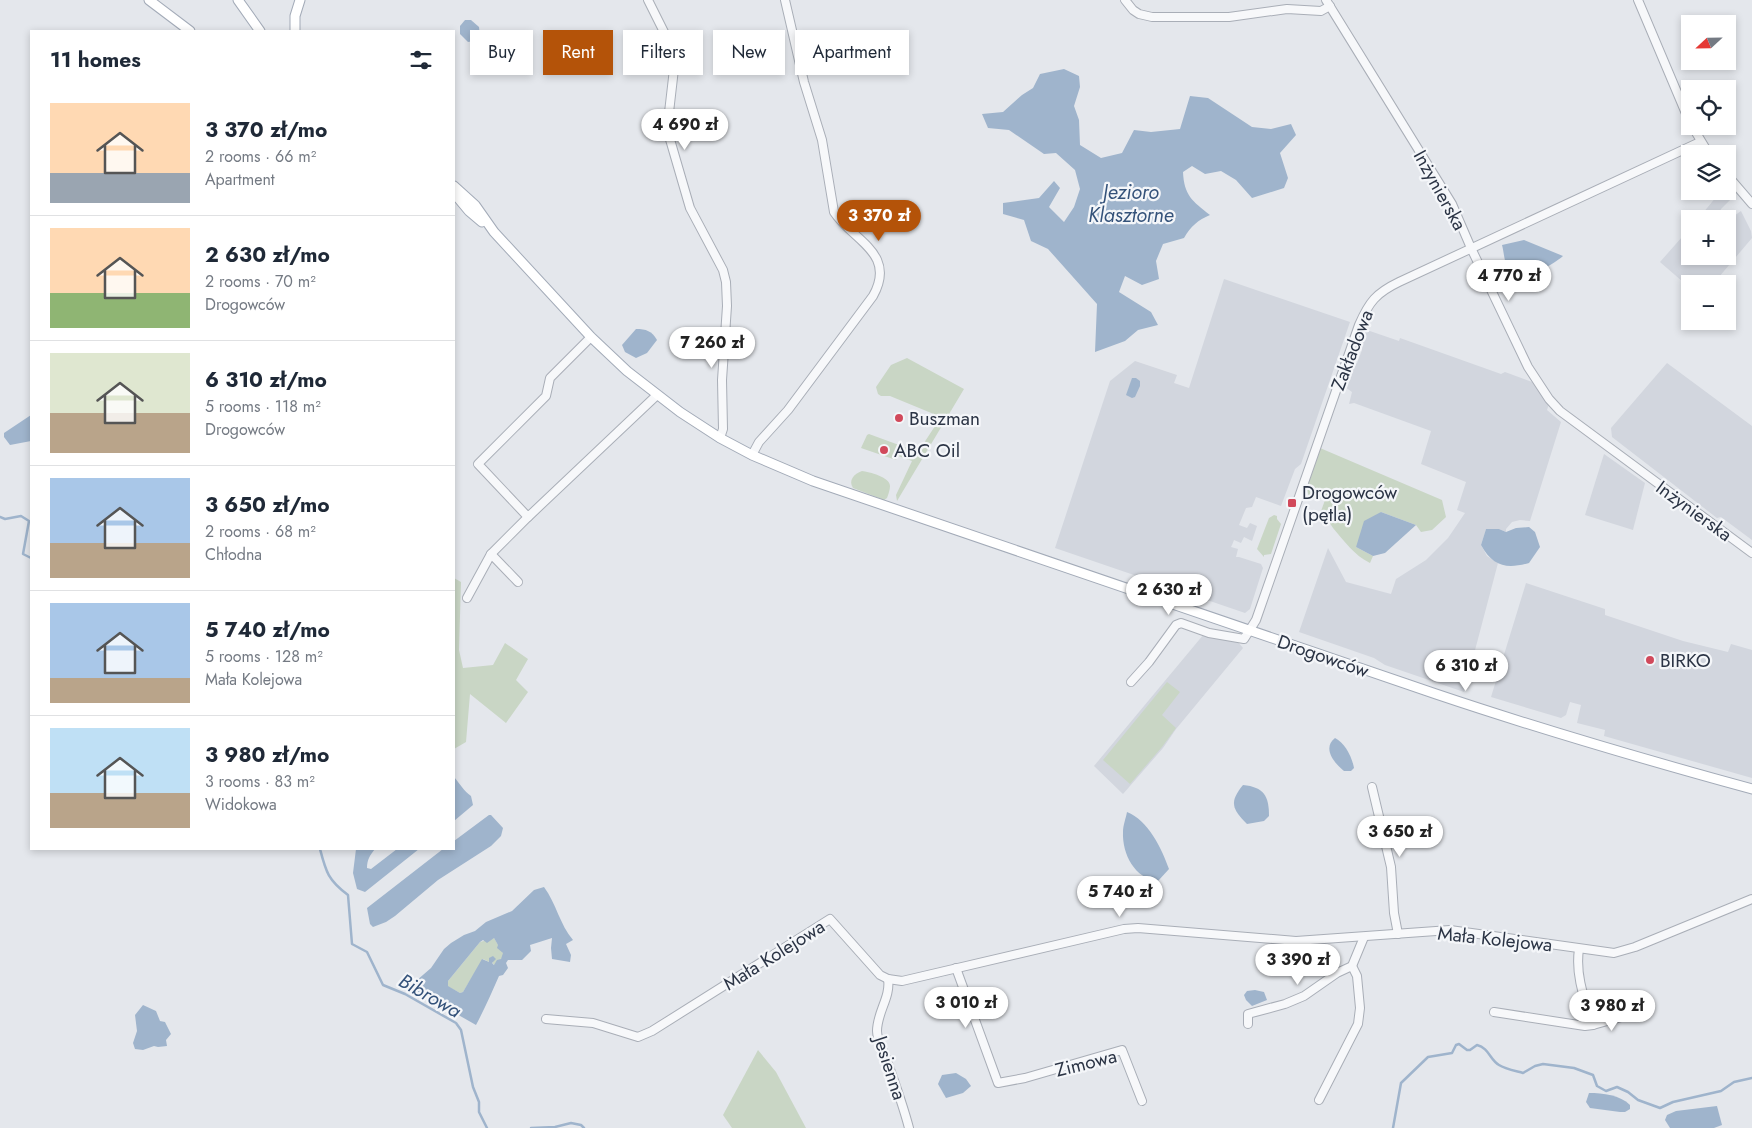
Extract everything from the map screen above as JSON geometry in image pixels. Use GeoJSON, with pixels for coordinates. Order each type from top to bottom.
{"type":"FeatureCollection","features":[{"type":"Feature","properties":{"kind":"main road"},"geometry":{"type":"LineString","coordinates":[[149,0],[189,30]]}},
{"type":"Feature","properties":{"kind":"main road"},"geometry":{"type":"LineString","coordinates":[[238,0],[259,30]]}},
{"type":"Feature","properties":{"kind":"main road"},"geometry":{"type":"LineString","coordinates":[[295,30],[295,16],[300,0]]}},
{"type":"Feature","properties":{"kind":"main road"},"geometry":{"type":"LineString","coordinates":[[455,187],[475,206],[494,232]]}},
{"type":"Feature","properties":{"kind":"main road"},"geometry":{"type":"LineString","coordinates":[[455,194],[469,211],[494,232]]}},
{"type":"Feature","properties":{"kind":"main road","name":"Drogowców"},"geometry":{"type":"LineString","coordinates":[[494,232],[591,337],[627,372],[720,438],[752,455],[813,481],[1511,719],[1677,769],[1752,789]]}},
{"type":"Feature","properties":{"kind":"street"},"geometry":{"type":"LineString","coordinates":[[648,0],[672,48],[674,69],[668,121],[669,136],[690,208],[722,270],[726,282],[727,306],[722,380],[724,429],[720,438]]}},
{"type":"Feature","properties":{"kind":"street"},"geometry":{"type":"LineString","coordinates":[[752,455],[759,442],[788,410],[873,296],[878,288],[880,271],[878,260],[872,250],[838,219],[834,212],[822,140],[804,82],[785,0]]}},
{"type":"Feature","properties":{"kind":"street"},"geometry":{"type":"LineString","coordinates":[[1125,0],[1139,14],[1152,17],[1229,17],[1287,9],[1322,11],[1328,3]]}},
{"type":"Feature","properties":{"kind":"street"},"geometry":{"type":"LineString","coordinates":[[1638,0],[1681,101]]}},
{"type":"Feature","properties":{"kind":"street","name":"Inżynierska"},"geometry":{"type":"LineString","coordinates":[[1328,3],[1452,204],[1528,368],[1544,393],[1560,411],[1752,553]]}},
{"type":"Feature","properties":{"kind":"street"},"geometry":{"type":"LineString","coordinates":[[1696,135],[1702,145]]}},
{"type":"Feature","properties":{"kind":"street","name":"Zakładowa"},"geometry":{"type":"LineString","coordinates":[[1249,630],[1256,620],[1364,312],[1369,304],[1382,290],[1700,142]]}},
{"type":"Feature","properties":{"kind":"street"},"geometry":{"type":"LineString","coordinates":[[1736,185],[1752,204]]}},
{"type":"Feature","properties":{"kind":"street"},"geometry":{"type":"LineString","coordinates":[[528,517],[478,464],[546,396],[550,378],[591,337]]}},
{"type":"Feature","properties":{"kind":"street"},"geometry":{"type":"LineString","coordinates":[[467,598],[491,554],[657,395]]}},
{"type":"Feature","properties":{"kind":"street"},"geometry":{"type":"LineString","coordinates":[[491,554],[518,582]]}},
{"type":"Feature","properties":{"kind":"street"},"geometry":{"type":"LineString","coordinates":[[1131,682],[1178,624],[1181,623],[1210,632],[1244,638],[1249,630]]}},
{"type":"Feature","properties":{"kind":"street"},"geometry":{"type":"LineString","coordinates":[[1372,787],[1391,867],[1394,912],[1398,934]]}},
{"type":"Feature","properties":{"kind":"street","name":"Mała Kolejowa"},"geometry":{"type":"LineString","coordinates":[[546,1019],[593,1023],[638,1037],[652,1032],[830,919],[880,975],[888,979],[902,981],[1124,929],[1138,928],[1296,941],[1450,930],[1614,953],[1624,952],[1752,899]]}},
{"type":"Feature","properties":{"kind":"street"},"geometry":{"type":"LineString","coordinates":[[1248,1024],[1248,1014],[1285,1004],[1304,996],[1337,973],[1352,966],[1364,937]]}},
{"type":"Feature","properties":{"kind":"street"},"geometry":{"type":"LineString","coordinates":[[1579,949],[1580,984],[1593,1025]]}},
{"type":"Feature","properties":{"kind":"street"},"geometry":{"type":"LineString","coordinates":[[1319,1100],[1358,1024],[1357,976],[1352,966]]}},
{"type":"Feature","properties":{"kind":"street","name":"Zimowa"},"geometry":{"type":"LineString","coordinates":[[956,968],[998,1083],[1025,1078],[1122,1050],[1142,1101]]}},
{"type":"Feature","properties":{"kind":"street","name":"Jesienna"},"geometry":{"type":"LineString","coordinates":[[888,979],[888,994],[878,1023],[878,1036],[909,1128]]}},
{"type":"Feature","properties":{"kind":"street"},"geometry":{"type":"LineString","coordinates":[[1494,1012],[1585,1026],[1625,1016]]}},
{"type":"Feature","properties":{"kind":"shaded area"},"geometry":{"type":"Polygon","coordinates":[[[1714,200],[1730,200],[1721,210],[1705,210],[1714,200]]]}},
{"type":"Feature","properties":{"kind":"shaded area"},"geometry":{"type":"Polygon","coordinates":[[[1741,211],[1751,231],[1752,238],[1736,257],[1736,214],[1741,211]]]}},
{"type":"Feature","properties":{"kind":"shaded area"},"geometry":{"type":"Polygon","coordinates":[[[1681,238],[1681,265],[1729,265],[1721,275],[1681,275],[1681,280],[1660,262],[1681,238]]]}},
{"type":"Feature","properties":{"kind":"shaded area"},"geometry":{"type":"Polygon","coordinates":[[[1224,279],[1350,322],[1301,464],[1295,469],[1281,506],[1256,497],[1252,507],[1246,508],[1239,525],[1247,528],[1250,523],[1257,526],[1252,541],[1244,537],[1241,543],[1234,540],[1231,547],[1238,549],[1236,557],[1261,564],[1263,568],[1250,609],[1245,613],[1055,548],[1110,381],[1135,361],[1177,375],[1174,383],[1189,388],[1224,279]]]}},
{"type":"Feature","properties":{"kind":"shaded area"},"geometry":{"type":"Polygon","coordinates":[[[1364,329],[1399,341],[1400,338],[1501,374],[1505,372],[1532,382],[1549,404],[1547,410],[1561,422],[1530,521],[1520,520],[1512,522],[1506,529],[1506,532],[1499,529],[1486,529],[1481,545],[1487,556],[1498,563],[1464,692],[1385,665],[1374,658],[1299,632],[1328,548],[1346,582],[1391,594],[1396,579],[1426,560],[1448,538],[1465,513],[1457,510],[1466,482],[1421,464],[1431,431],[1354,403],[1349,404],[1352,392],[1345,387],[1352,364],[1357,363],[1362,350],[1359,344],[1364,329]]]}},
{"type":"Feature","properties":{"kind":"shaded area"},"geometry":{"type":"Polygon","coordinates":[[[1667,363],[1752,426],[1752,540],[1721,517],[1717,518],[1612,437],[1611,428],[1667,363]]]}},
{"type":"Feature","properties":{"kind":"shaded area"},"geometry":{"type":"Polygon","coordinates":[[[1604,454],[1645,483],[1633,530],[1585,515],[1604,454]]]}},
{"type":"Feature","properties":{"kind":"shaded area"},"geometry":{"type":"Polygon","coordinates":[[[1526,583],[1605,609],[1605,615],[1683,641],[1728,652],[1731,644],[1752,650],[1752,778],[1604,736],[1605,730],[1577,723],[1581,705],[1570,702],[1566,715],[1561,718],[1491,697],[1526,583]]]}},
{"type":"Feature","properties":{"kind":"shaded area"},"geometry":{"type":"Polygon","coordinates":[[[1204,634],[1237,641],[1243,648],[1176,729],[1163,748],[1123,794],[1094,766],[1204,634]]]}},
{"type":"Feature","properties":{"kind":"green space"},"geometry":{"type":"Polygon","coordinates":[[[907,358],[964,389],[897,501],[896,495],[912,461],[898,456],[896,460],[861,448],[869,434],[918,452],[941,417],[890,396],[878,394],[876,387],[891,365],[907,358]]]}},
{"type":"Feature","properties":{"kind":"green space"},"geometry":{"type":"Polygon","coordinates":[[[1320,448],[1442,500],[1446,517],[1432,530],[1421,532],[1416,525],[1381,512],[1356,547],[1373,556],[1370,563],[1364,560],[1346,543],[1327,518],[1320,514],[1325,500],[1309,496],[1306,488],[1320,448]]]}},
{"type":"Feature","properties":{"kind":"green space"},"geometry":{"type":"Polygon","coordinates":[[[862,471],[887,480],[890,486],[887,498],[884,500],[853,488],[851,482],[853,478],[862,471]]]}},
{"type":"Feature","properties":{"kind":"green space"},"geometry":{"type":"Polygon","coordinates":[[[1274,515],[1277,516],[1281,524],[1271,554],[1264,555],[1264,557],[1257,549],[1269,518],[1274,515]]]}},
{"type":"Feature","properties":{"kind":"green space"},"geometry":{"type":"Polygon","coordinates":[[[455,579],[461,582],[459,650],[463,668],[493,665],[505,643],[528,659],[516,680],[528,692],[506,723],[470,694],[466,742],[455,748],[455,579]]]}},
{"type":"Feature","properties":{"kind":"green space"},"geometry":{"type":"Polygon","coordinates":[[[1167,682],[1180,692],[1162,715],[1176,728],[1130,784],[1103,760],[1167,682]]]}},
{"type":"Feature","properties":{"kind":"green space"},"geometry":{"type":"Polygon","coordinates":[[[494,938],[503,953],[503,957],[495,965],[491,960],[489,962],[483,959],[463,992],[460,993],[447,986],[448,981],[480,942],[494,938]]]}},
{"type":"Feature","properties":{"kind":"green space"},"geometry":{"type":"Polygon","coordinates":[[[758,1050],[776,1072],[806,1128],[732,1128],[723,1115],[758,1050]]]}},
{"type":"Feature","properties":{"kind":"water"},"geometry":{"type":"Polygon","coordinates":[[[465,20],[471,20],[479,27],[479,30],[470,30],[470,42],[468,42],[460,34],[460,26],[465,20]]]}},
{"type":"Feature","properties":{"kind":"water","name":"Jezioro Klasztorne"},"geometry":{"type":"Polygon","coordinates":[[[1064,69],[1079,76],[1080,87],[1074,106],[1079,120],[1080,145],[1101,158],[1122,153],[1134,130],[1151,132],[1180,129],[1190,96],[1208,98],[1252,127],[1271,129],[1291,124],[1296,135],[1280,153],[1288,178],[1284,188],[1252,198],[1236,180],[1221,171],[1205,174],[1192,166],[1183,172],[1185,186],[1190,197],[1210,215],[1195,224],[1184,238],[1163,244],[1156,261],[1159,279],[1142,285],[1125,276],[1119,292],[1151,312],[1158,325],[1138,330],[1125,341],[1095,352],[1097,304],[1048,249],[1031,241],[1024,220],[1003,214],[1003,203],[1039,198],[1054,181],[1060,188],[1049,207],[1064,222],[1074,207],[1080,189],[1075,170],[1056,153],[1044,154],[1009,130],[988,128],[982,114],[1003,112],[1033,88],[1040,74],[1064,69]]]}},
{"type":"Feature","properties":{"kind":"water"},"geometry":{"type":"Polygon","coordinates":[[[1524,240],[1563,256],[1535,272],[1519,275],[1513,273],[1507,266],[1502,245],[1524,240]]]}},
{"type":"Feature","properties":{"kind":"water"},"geometry":{"type":"Polygon","coordinates":[[[636,329],[648,331],[657,340],[647,353],[636,358],[625,352],[622,345],[636,329]]]}},
{"type":"Feature","properties":{"kind":"water"},"geometry":{"type":"Polygon","coordinates":[[[1132,378],[1140,381],[1140,386],[1135,397],[1132,398],[1126,395],[1132,378]]]}},
{"type":"Feature","properties":{"kind":"water"},"geometry":{"type":"Polygon","coordinates":[[[30,416],[30,441],[10,445],[4,437],[4,433],[30,416]]]}},
{"type":"Feature","properties":{"kind":"water"},"geometry":{"type":"Polygon","coordinates":[[[1381,512],[1416,525],[1385,553],[1373,556],[1356,547],[1364,521],[1381,512]]]}},
{"type":"Feature","properties":{"kind":"water"},"geometry":{"type":"Polygon","coordinates":[[[1529,527],[1535,532],[1540,547],[1529,563],[1514,566],[1501,564],[1490,558],[1481,545],[1486,529],[1499,529],[1506,532],[1516,528],[1529,527]]]}},
{"type":"Feature","properties":{"kind":"water"},"geometry":{"type":"Polygon","coordinates":[[[1335,738],[1342,743],[1352,759],[1354,768],[1351,771],[1344,771],[1333,760],[1329,751],[1331,742],[1335,738]]]}},
{"type":"Feature","properties":{"kind":"water"},"geometry":{"type":"Polygon","coordinates":[[[455,778],[471,796],[473,805],[455,820],[455,778]]]}},
{"type":"Feature","properties":{"kind":"water"},"geometry":{"type":"Polygon","coordinates":[[[1243,785],[1256,788],[1264,794],[1268,803],[1269,816],[1264,821],[1247,824],[1235,810],[1234,801],[1243,785]]]}},
{"type":"Feature","properties":{"kind":"water"},"geometry":{"type":"Polygon","coordinates":[[[1127,812],[1135,816],[1148,828],[1162,853],[1169,869],[1158,881],[1143,876],[1128,857],[1123,840],[1123,827],[1127,812]]]}},
{"type":"Feature","properties":{"kind":"water"},"geometry":{"type":"Polygon","coordinates":[[[489,815],[503,828],[501,836],[491,846],[438,880],[395,916],[373,927],[370,924],[367,908],[442,850],[455,850],[455,840],[489,815]]]}},
{"type":"Feature","properties":{"kind":"water"},"geometry":{"type":"Polygon","coordinates":[[[356,850],[374,850],[368,862],[367,868],[371,869],[396,850],[418,850],[365,892],[357,889],[353,873],[356,850]]]}},
{"type":"Feature","properties":{"kind":"water"},"geometry":{"type":"Polygon","coordinates":[[[544,887],[573,940],[566,944],[571,955],[570,962],[552,959],[552,938],[530,945],[531,951],[522,960],[508,960],[506,963],[508,968],[503,975],[499,976],[476,1025],[418,992],[415,987],[416,981],[431,968],[444,949],[464,935],[475,931],[486,922],[512,911],[534,890],[544,887]],[[494,938],[487,943],[483,940],[480,942],[448,981],[448,986],[460,993],[463,992],[482,959],[489,962],[489,958],[493,956],[496,959],[492,963],[494,965],[497,960],[501,959],[503,953],[497,948],[498,945],[494,938]]]}},
{"type":"Feature","properties":{"kind":"water"},"geometry":{"type":"Polygon","coordinates":[[[1247,991],[1264,992],[1267,1000],[1252,1006],[1244,995],[1247,991]]]}},
{"type":"Feature","properties":{"kind":"water"},"geometry":{"type":"Polygon","coordinates":[[[143,1005],[156,1011],[160,1021],[165,1022],[171,1034],[166,1040],[167,1046],[154,1046],[143,1050],[135,1049],[133,1043],[137,1031],[135,1015],[143,1005]]]}},
{"type":"Feature","properties":{"kind":"water"},"geometry":{"type":"Polygon","coordinates":[[[956,1073],[966,1079],[971,1086],[963,1093],[946,1098],[938,1084],[942,1075],[956,1073]]]}},
{"type":"Feature","properties":{"kind":"water"},"geometry":{"type":"Polygon","coordinates":[[[1589,1093],[1616,1097],[1630,1105],[1630,1109],[1620,1112],[1590,1108],[1586,1102],[1589,1093]]]}},
{"type":"Feature","properties":{"kind":"water"},"geometry":{"type":"Polygon","coordinates":[[[1717,1106],[1722,1125],[1714,1128],[1670,1128],[1665,1120],[1667,1115],[1676,1111],[1717,1106]]]}},
{"type":"Feature","properties":{"kind":"waterway","name":"Bibrowa"},"geometry":{"type":"LineString","coordinates":[[0,517],[5,519],[21,516],[29,521],[23,554],[30,558]]}},
{"type":"Feature","properties":{"kind":"waterway","name":"Bibrowa"},"geometry":{"type":"LineString","coordinates":[[320,850],[324,864],[332,880],[348,895],[352,944],[367,952],[383,985],[405,994],[456,1023],[461,1030],[473,1087],[479,1102],[479,1112],[487,1128]]}},
{"type":"Feature","properties":{"kind":"waterway","name":"Bibrowa"},"geometry":{"type":"LineString","coordinates":[[1393,1128],[1401,1083],[1428,1057],[1452,1053],[1456,1045],[1459,1044],[1467,1050],[1477,1045],[1487,1051],[1499,1065],[1523,1073],[1543,1064],[1574,1068],[1593,1075],[1597,1086],[1606,1091],[1617,1087],[1628,1092],[1638,1100],[1660,1108],[1673,1102],[1721,1091],[1734,1082],[1752,1078]]}},
{"type":"Feature","properties":{"kind":"waterway","name":"Bibrowa"},"geometry":{"type":"LineString","coordinates":[[531,1128],[555,1127],[571,1123],[581,1125],[584,1128]]}},
{"type":"Feature","properties":{"kind":"place","name":"Buszman"},"geometry":{"type":"Point","coordinates":[899,418]}},
{"type":"Feature","properties":{"kind":"place","name":"ABC Oil"},"geometry":{"type":"Point","coordinates":[884,450]}},
{"type":"Feature","properties":{"kind":"place","name":"Drogowców (pętla)"},"geometry":{"type":"Point","coordinates":[1292,503]}},
{"type":"Feature","properties":{"kind":"place","name":"BIRKO"},"geometry":{"type":"Point","coordinates":[1650,660]}}]}
